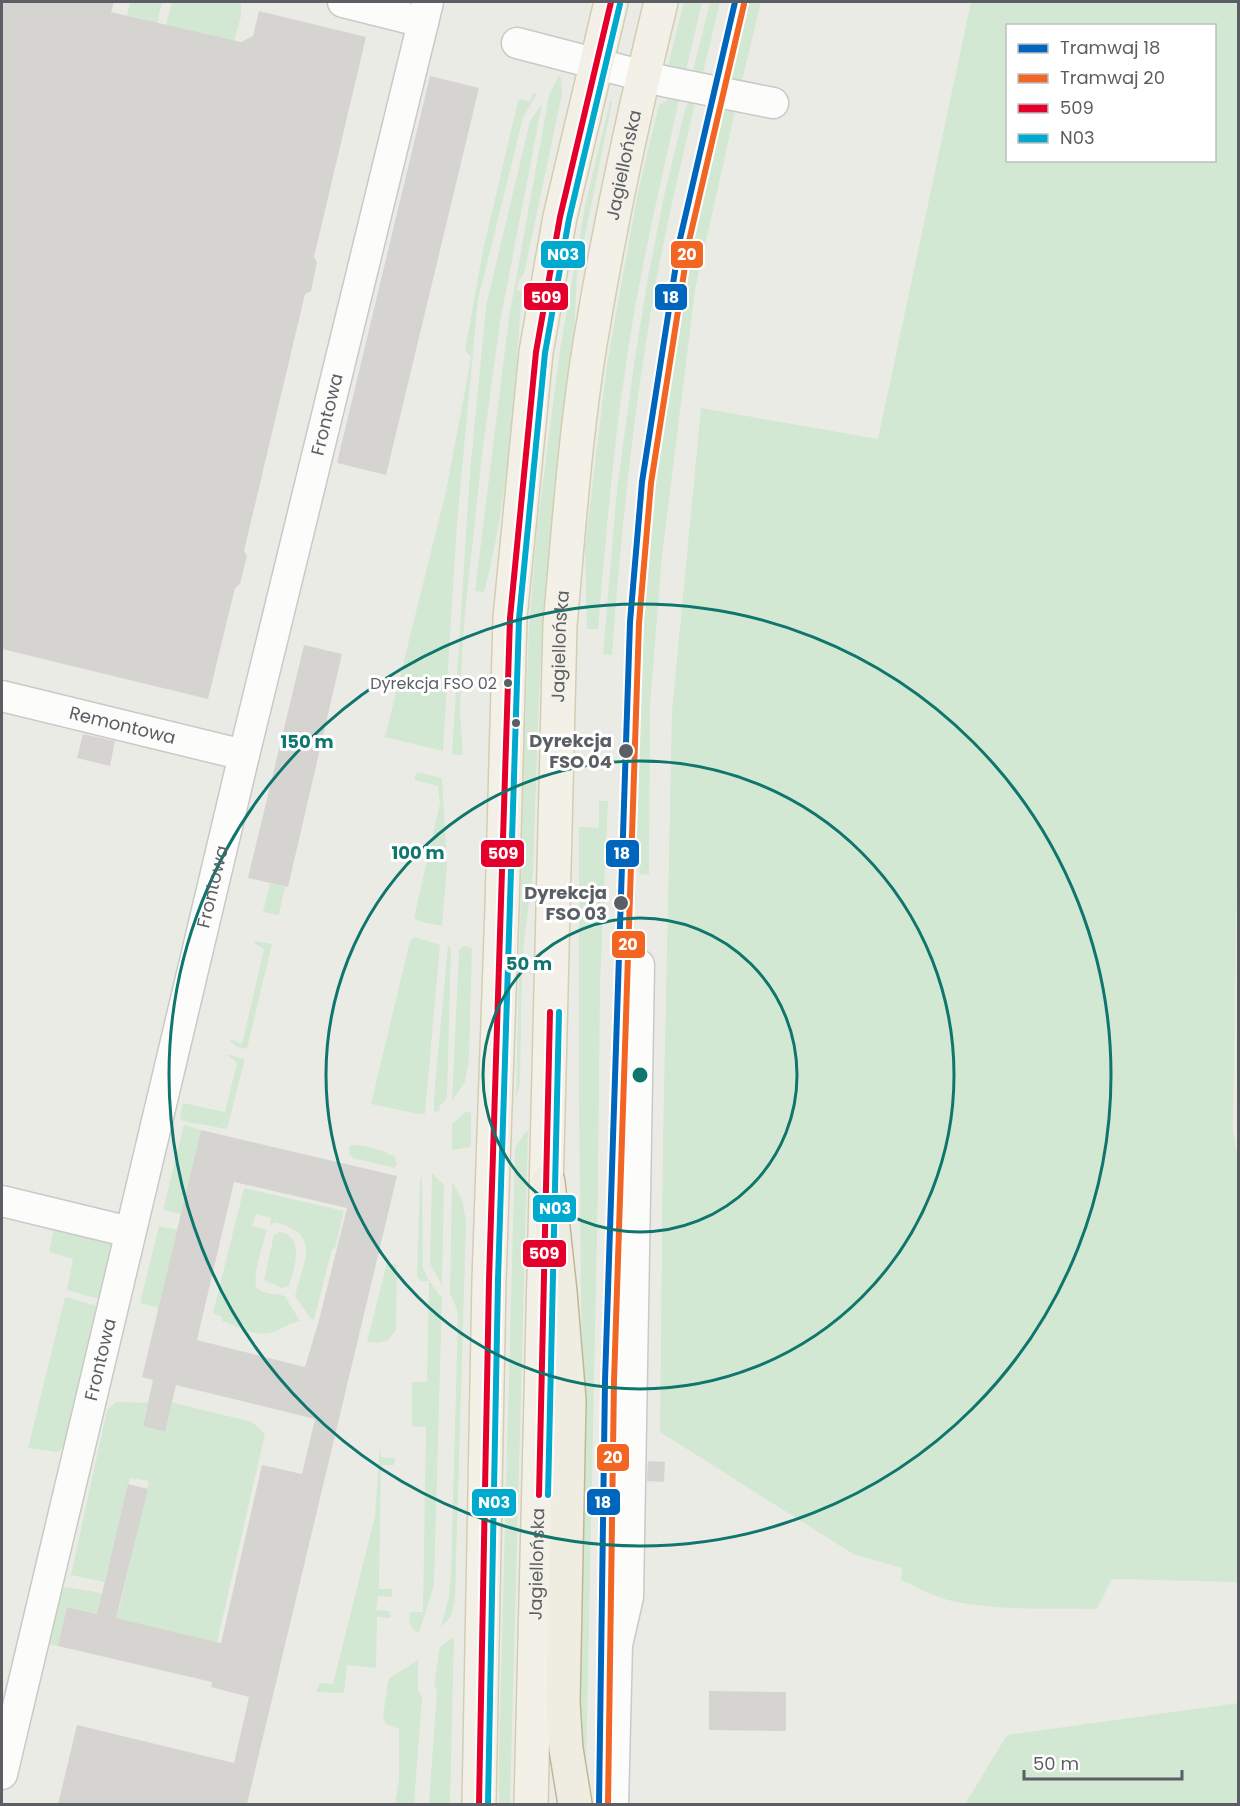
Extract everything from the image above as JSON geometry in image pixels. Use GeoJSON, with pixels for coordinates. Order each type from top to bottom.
{"type":"FeatureCollection","features":[{"type":"Feature","properties":{"kind":"highway"},"geometry":{"type":"LineString","coordinates":[[548,1182],[569,1400],[564,1726],[575,1804]]}},
{"type":"Feature","properties":{"kind":"main road"},"geometry":{"type":"LineString","coordinates":[[479,1804],[489,1280],[510,618],[536,352],[560,217],[611,2]]}},
{"type":"Feature","properties":{"kind":"main road","name":"Jagiellońska"},"geometry":{"type":"LineString","coordinates":[[531,1804],[560,625],[573,478],[587,364],[608,242],[661,2]]}},
{"type":"Feature","properties":{"kind":"main road"},"geometry":{"type":"LineString","coordinates":[[474,1804],[480,1772]]}},
{"type":"Feature","properties":{"kind":"lane"},"geometry":{"type":"LineString","coordinates":[[343,2],[426,12]]}},
{"type":"Feature","properties":{"kind":"lane","name":"Frontowa"},"geometry":{"type":"LineString","coordinates":[[2,1773],[244,755],[426,12]]}},
{"type":"Feature","properties":{"kind":"lane"},"geometry":{"type":"LineString","coordinates":[[517,43],[643,76],[773,103]]}},
{"type":"Feature","properties":{"kind":"lane","name":"Remontowa"},"geometry":{"type":"LineString","coordinates":[[2,696],[244,755]]}},
{"type":"Feature","properties":{"kind":"lane"},"geometry":{"type":"LineString","coordinates":[[613,1804],[617,1645],[628,1597],[629,1574],[639,965]]}},
{"type":"Feature","properties":{"kind":"lane"},"geometry":{"type":"LineString","coordinates":[[2,1201],[130,1232]]}},
{"type":"Feature","properties":{"kind":"green space"},"geometry":{"type":"Polygon","coordinates":[[[130,2],[162,2],[157,23],[127,15],[130,2]]]}},
{"type":"Feature","properties":{"kind":"green space"},"geometry":{"type":"Polygon","coordinates":[[[172,2],[241,3],[241,16],[234,41],[166,25],[172,2]]]}},
{"type":"Feature","properties":{"kind":"green space"},"geometry":{"type":"Polygon","coordinates":[[[684,2],[702,2],[686,71],[670,70],[668,65],[684,2]]]}},
{"type":"Feature","properties":{"kind":"green space"},"geometry":{"type":"Polygon","coordinates":[[[710,2],[720,2],[701,81],[691,79],[710,2]]]}},
{"type":"Feature","properties":{"kind":"green space"},"geometry":{"type":"Polygon","coordinates":[[[741,2],[761,2],[740,89],[721,84],[741,2]]]}},
{"type":"Feature","properties":{"kind":"green space"},"geometry":{"type":"Polygon","coordinates":[[[971,2],[1238,2],[1238,808],[1233,1130],[1238,1158],[1238,1582],[1112,1579],[1097,1609],[1009,1608],[950,1601],[901,1580],[902,1568],[853,1554],[660,1432],[663,1140],[672,711],[701,408],[878,439],[971,2]]]}},
{"type":"Feature","properties":{"kind":"green space"},"geometry":{"type":"Polygon","coordinates":[[[559,75],[562,94],[524,274],[519,280],[517,290],[522,292],[510,443],[500,518],[484,592],[475,591],[509,318],[549,95],[559,75]]]}},
{"type":"Feature","properties":{"kind":"green space"},"geometry":{"type":"Polygon","coordinates":[[[533,93],[537,93],[523,118],[478,300],[457,523],[443,751],[385,737],[446,491],[471,356],[465,351],[483,250],[518,101],[520,99],[530,102],[533,93]]]}},
{"type":"Feature","properties":{"kind":"green space"},"geometry":{"type":"Polygon","coordinates":[[[680,95],[646,250],[629,344],[607,522],[598,629],[587,629],[585,547],[607,364],[638,192],[659,105],[680,95]]]}},
{"type":"Feature","properties":{"kind":"green space"},"geometry":{"type":"Polygon","coordinates":[[[690,98],[696,99],[660,259],[641,375],[624,515],[612,655],[603,654],[617,489],[634,364],[664,196],[684,113],[690,98]]]}},
{"type":"Feature","properties":{"kind":"green space"},"geometry":{"type":"Polygon","coordinates":[[[610,101],[612,103],[577,275],[574,340],[544,603],[533,871],[522,960],[520,1085],[516,1098],[524,757],[529,626],[537,529],[560,350],[585,206],[610,101]]]}},
{"type":"Feature","properties":{"kind":"green space"},"geometry":{"type":"Polygon","coordinates":[[[715,103],[736,107],[695,290],[662,555],[650,706],[649,875],[639,874],[641,847],[626,846],[635,616],[651,457],[672,308],[715,103]]]}},
{"type":"Feature","properties":{"kind":"green space"},"geometry":{"type":"Polygon","coordinates":[[[542,104],[500,322],[482,455],[466,604],[460,713],[463,755],[452,754],[470,472],[486,306],[530,121],[542,104]]]}},
{"type":"Feature","properties":{"kind":"green space"},"geometry":{"type":"Polygon","coordinates":[[[417,772],[442,778],[447,867],[442,926],[414,918],[440,803],[438,786],[414,780],[417,772]]]}},
{"type":"Feature","properties":{"kind":"green space"},"geometry":{"type":"Polygon","coordinates":[[[599,801],[608,801],[600,984],[586,1772],[580,1730],[579,1655],[582,1385],[579,827],[599,828],[599,801]]]}},
{"type":"Feature","properties":{"kind":"green space"},"geometry":{"type":"Polygon","coordinates":[[[270,883],[285,887],[277,915],[263,912],[270,883]]]}},
{"type":"Feature","properties":{"kind":"green space"},"geometry":{"type":"Polygon","coordinates":[[[415,937],[440,945],[425,1114],[371,1104],[410,941],[415,937]]]}},
{"type":"Feature","properties":{"kind":"green space"},"geometry":{"type":"Polygon","coordinates":[[[256,941],[272,944],[247,1049],[237,1047],[230,1041],[231,1039],[242,1044],[264,949],[254,943],[256,941]]]}},
{"type":"Feature","properties":{"kind":"green space"},"geometry":{"type":"Polygon","coordinates":[[[448,945],[451,949],[447,1098],[439,1107],[440,1111],[434,1112],[434,1097],[448,945]]]}},
{"type":"Feature","properties":{"kind":"green space"},"geometry":{"type":"Polygon","coordinates":[[[464,946],[472,948],[469,1059],[465,1082],[452,1101],[459,950],[464,946]]]}},
{"type":"Feature","properties":{"kind":"green space"},"geometry":{"type":"Polygon","coordinates":[[[226,1054],[245,1059],[227,1129],[182,1121],[180,1115],[183,1103],[225,1112],[237,1063],[226,1054]]]}},
{"type":"Feature","properties":{"kind":"green space"},"geometry":{"type":"Polygon","coordinates":[[[467,1111],[471,1113],[471,1145],[452,1150],[452,1124],[467,1111]]]}},
{"type":"Feature","properties":{"kind":"green space"},"geometry":{"type":"Polygon","coordinates":[[[184,1125],[201,1130],[181,1214],[163,1210],[184,1125]]]}},
{"type":"Feature","properties":{"kind":"green space"},"geometry":{"type":"Polygon","coordinates":[[[526,1131],[528,1132],[510,1804],[499,1804],[515,1148],[526,1131]]]}},
{"type":"Feature","properties":{"kind":"green space"},"geometry":{"type":"Polygon","coordinates":[[[352,1145],[385,1152],[395,1157],[397,1165],[394,1168],[353,1158],[349,1153],[349,1147],[352,1145]]]}},
{"type":"Feature","properties":{"kind":"green space"},"geometry":{"type":"Polygon","coordinates":[[[432,1173],[444,1185],[442,1285],[430,1264],[432,1173]]]}},
{"type":"Feature","properties":{"kind":"green space"},"geometry":{"type":"Polygon","coordinates":[[[422,1175],[423,1268],[429,1281],[421,1281],[417,1276],[422,1175]]]}},
{"type":"Feature","properties":{"kind":"green space"},"geometry":{"type":"Polygon","coordinates":[[[452,1182],[462,1199],[466,1221],[455,1598],[451,1616],[441,1627],[449,1596],[451,1574],[458,1316],[450,1294],[452,1182]]]}},
{"type":"Feature","properties":{"kind":"green space"},"geometry":{"type":"Polygon","coordinates":[[[244,1188],[344,1211],[314,1320],[310,1318],[295,1296],[305,1259],[304,1241],[299,1233],[289,1227],[274,1222],[270,1226],[271,1218],[256,1214],[252,1226],[267,1230],[257,1269],[257,1288],[266,1293],[285,1296],[300,1321],[273,1332],[261,1334],[222,1321],[222,1317],[213,1313],[244,1188]]]}},
{"type":"Feature","properties":{"kind":"green space"},"geometry":{"type":"Polygon","coordinates":[[[55,1224],[111,1242],[115,1249],[103,1300],[67,1290],[73,1259],[49,1252],[55,1224]]]}},
{"type":"Feature","properties":{"kind":"green space"},"geometry":{"type":"Polygon","coordinates":[[[159,1226],[177,1230],[159,1308],[140,1303],[159,1226]]]}},
{"type":"Feature","properties":{"kind":"green space"},"geometry":{"type":"Polygon","coordinates":[[[280,1232],[288,1235],[296,1247],[289,1286],[282,1288],[264,1280],[274,1235],[280,1232]]]}},
{"type":"Feature","properties":{"kind":"green space"},"geometry":{"type":"Polygon","coordinates":[[[387,1263],[397,1265],[396,1330],[388,1340],[379,1343],[367,1342],[387,1263]]]}},
{"type":"Feature","properties":{"kind":"green space"},"geometry":{"type":"Polygon","coordinates":[[[429,1281],[442,1298],[434,1585],[419,1633],[410,1625],[409,1619],[410,1612],[423,1612],[426,1427],[412,1426],[412,1382],[427,1382],[429,1281]]]}},
{"type":"Feature","properties":{"kind":"green space"},"geometry":{"type":"Polygon","coordinates":[[[65,1297],[101,1307],[69,1442],[57,1452],[28,1448],[65,1297]]]}},
{"type":"Feature","properties":{"kind":"green space"},"geometry":{"type":"Polygon","coordinates":[[[158,1399],[252,1422],[265,1434],[217,1642],[68,1607],[58,1646],[48,1644],[61,1590],[65,1587],[102,1593],[99,1605],[119,1609],[149,1481],[130,1478],[104,1582],[71,1575],[107,1410],[116,1402],[154,1403],[146,1409],[143,1426],[165,1432],[158,1399]]]}},
{"type":"Feature","properties":{"kind":"green space"},"geometry":{"type":"Polygon","coordinates":[[[380,1444],[381,1457],[395,1458],[394,1465],[381,1465],[379,1589],[392,1589],[392,1597],[378,1596],[376,1610],[389,1611],[391,1616],[390,1618],[377,1617],[376,1668],[347,1665],[344,1693],[316,1692],[320,1683],[333,1684],[375,1516],[380,1444]]]}},
{"type":"Feature","properties":{"kind":"green space"},"geometry":{"type":"Polygon","coordinates":[[[454,1637],[450,1804],[429,1804],[437,1691],[434,1685],[440,1647],[454,1637]]]}},
{"type":"Feature","properties":{"kind":"green space"},"geometry":{"type":"Polygon","coordinates":[[[418,1660],[418,1690],[422,1697],[414,1804],[395,1804],[399,1779],[399,1729],[386,1724],[383,1718],[388,1681],[418,1660]]]}},
{"type":"Feature","properties":{"kind":"green space"},"geometry":{"type":"Polygon","coordinates":[[[1238,1703],[1238,1804],[965,1804],[1007,1735],[1238,1703]]]}},
{"type":"Feature","properties":{"kind":"building"},"geometry":{"type":"Polygon","coordinates":[[[2,2],[114,2],[111,12],[241,42],[253,36],[259,11],[366,37],[314,257],[317,262],[311,291],[305,294],[244,551],[247,556],[240,584],[235,588],[208,699],[2,649],[2,2]]]}},
{"type":"Feature","properties":{"kind":"building"},"geometry":{"type":"Polygon","coordinates":[[[430,76],[479,88],[386,475],[337,463],[430,76]]]}},
{"type":"Feature","properties":{"kind":"building"},"geometry":{"type":"Polygon","coordinates":[[[304,645],[342,654],[288,887],[248,878],[304,645]]]}},
{"type":"Feature","properties":{"kind":"building"},"geometry":{"type":"Polygon","coordinates":[[[83,734],[115,741],[110,766],[77,758],[83,734]]]}},
{"type":"Feature","properties":{"kind":"building"},"geometry":{"type":"Polygon","coordinates":[[[201,1130],[397,1176],[247,1804],[58,1804],[77,1725],[234,1763],[249,1697],[211,1687],[212,1682],[58,1646],[67,1607],[97,1614],[128,1484],[148,1489],[116,1618],[221,1643],[262,1465],[302,1474],[315,1419],[176,1385],[165,1432],[143,1426],[153,1380],[142,1377],[201,1130]],[[234,1182],[197,1340],[305,1367],[347,1208],[234,1182]]]}},
{"type":"Feature","properties":{"kind":"building"},"geometry":{"type":"Polygon","coordinates":[[[648,1461],[665,1462],[664,1482],[647,1481],[648,1461]]]}},
{"type":"Feature","properties":{"kind":"building"},"geometry":{"type":"Polygon","coordinates":[[[709,1691],[786,1692],[786,1731],[709,1730],[709,1691]]]}},
{"type":"Feature","properties":{"kind":"tram line","name":"18"},"geometry":{"type":"LineString","coordinates":[[599,1804],[605,1381],[630,622],[642,482],[680,239],[735,2]]}},
{"type":"Feature","properties":{"kind":"tram line","name":"20"},"geometry":{"type":"LineString","coordinates":[[608,1804],[614,1381],[639,623],[651,483],[689,241],[744,4]]}},
{"type":"Feature","properties":{"kind":"transit line","name":"509"},"geometry":{"type":"LineString","coordinates":[[479,1804],[489,1280],[510,618],[536,352],[560,217],[611,2]]}},
{"type":"Feature","properties":{"kind":"transit line","name":"N03"},"geometry":{"type":"LineString","coordinates":[[488,1804],[498,1280],[519,619],[545,353],[569,219],[620,4]]}},
{"type":"Feature","properties":{"kind":"transit line","name":"509"},"geometry":{"type":"LineString","coordinates":[[539,1495],[550,1012]]}},
{"type":"Feature","properties":{"kind":"transit line","name":"N03"},"geometry":{"type":"LineString","coordinates":[[548,1495],[559,1012]]}},
{"type":"Feature","properties":{"kind":"place","name":"Dyrekcja FSO 02"},"geometry":{"type":"Point","coordinates":[508,683]}},
{"type":"Feature","properties":{"kind":"place","name":"Dyrekcja FSO 04"},"geometry":{"type":"Point","coordinates":[626,751]}},
{"type":"Feature","properties":{"kind":"place","name":"Dyrekcja FSO 03"},"geometry":{"type":"Point","coordinates":[621,903]}}]}
